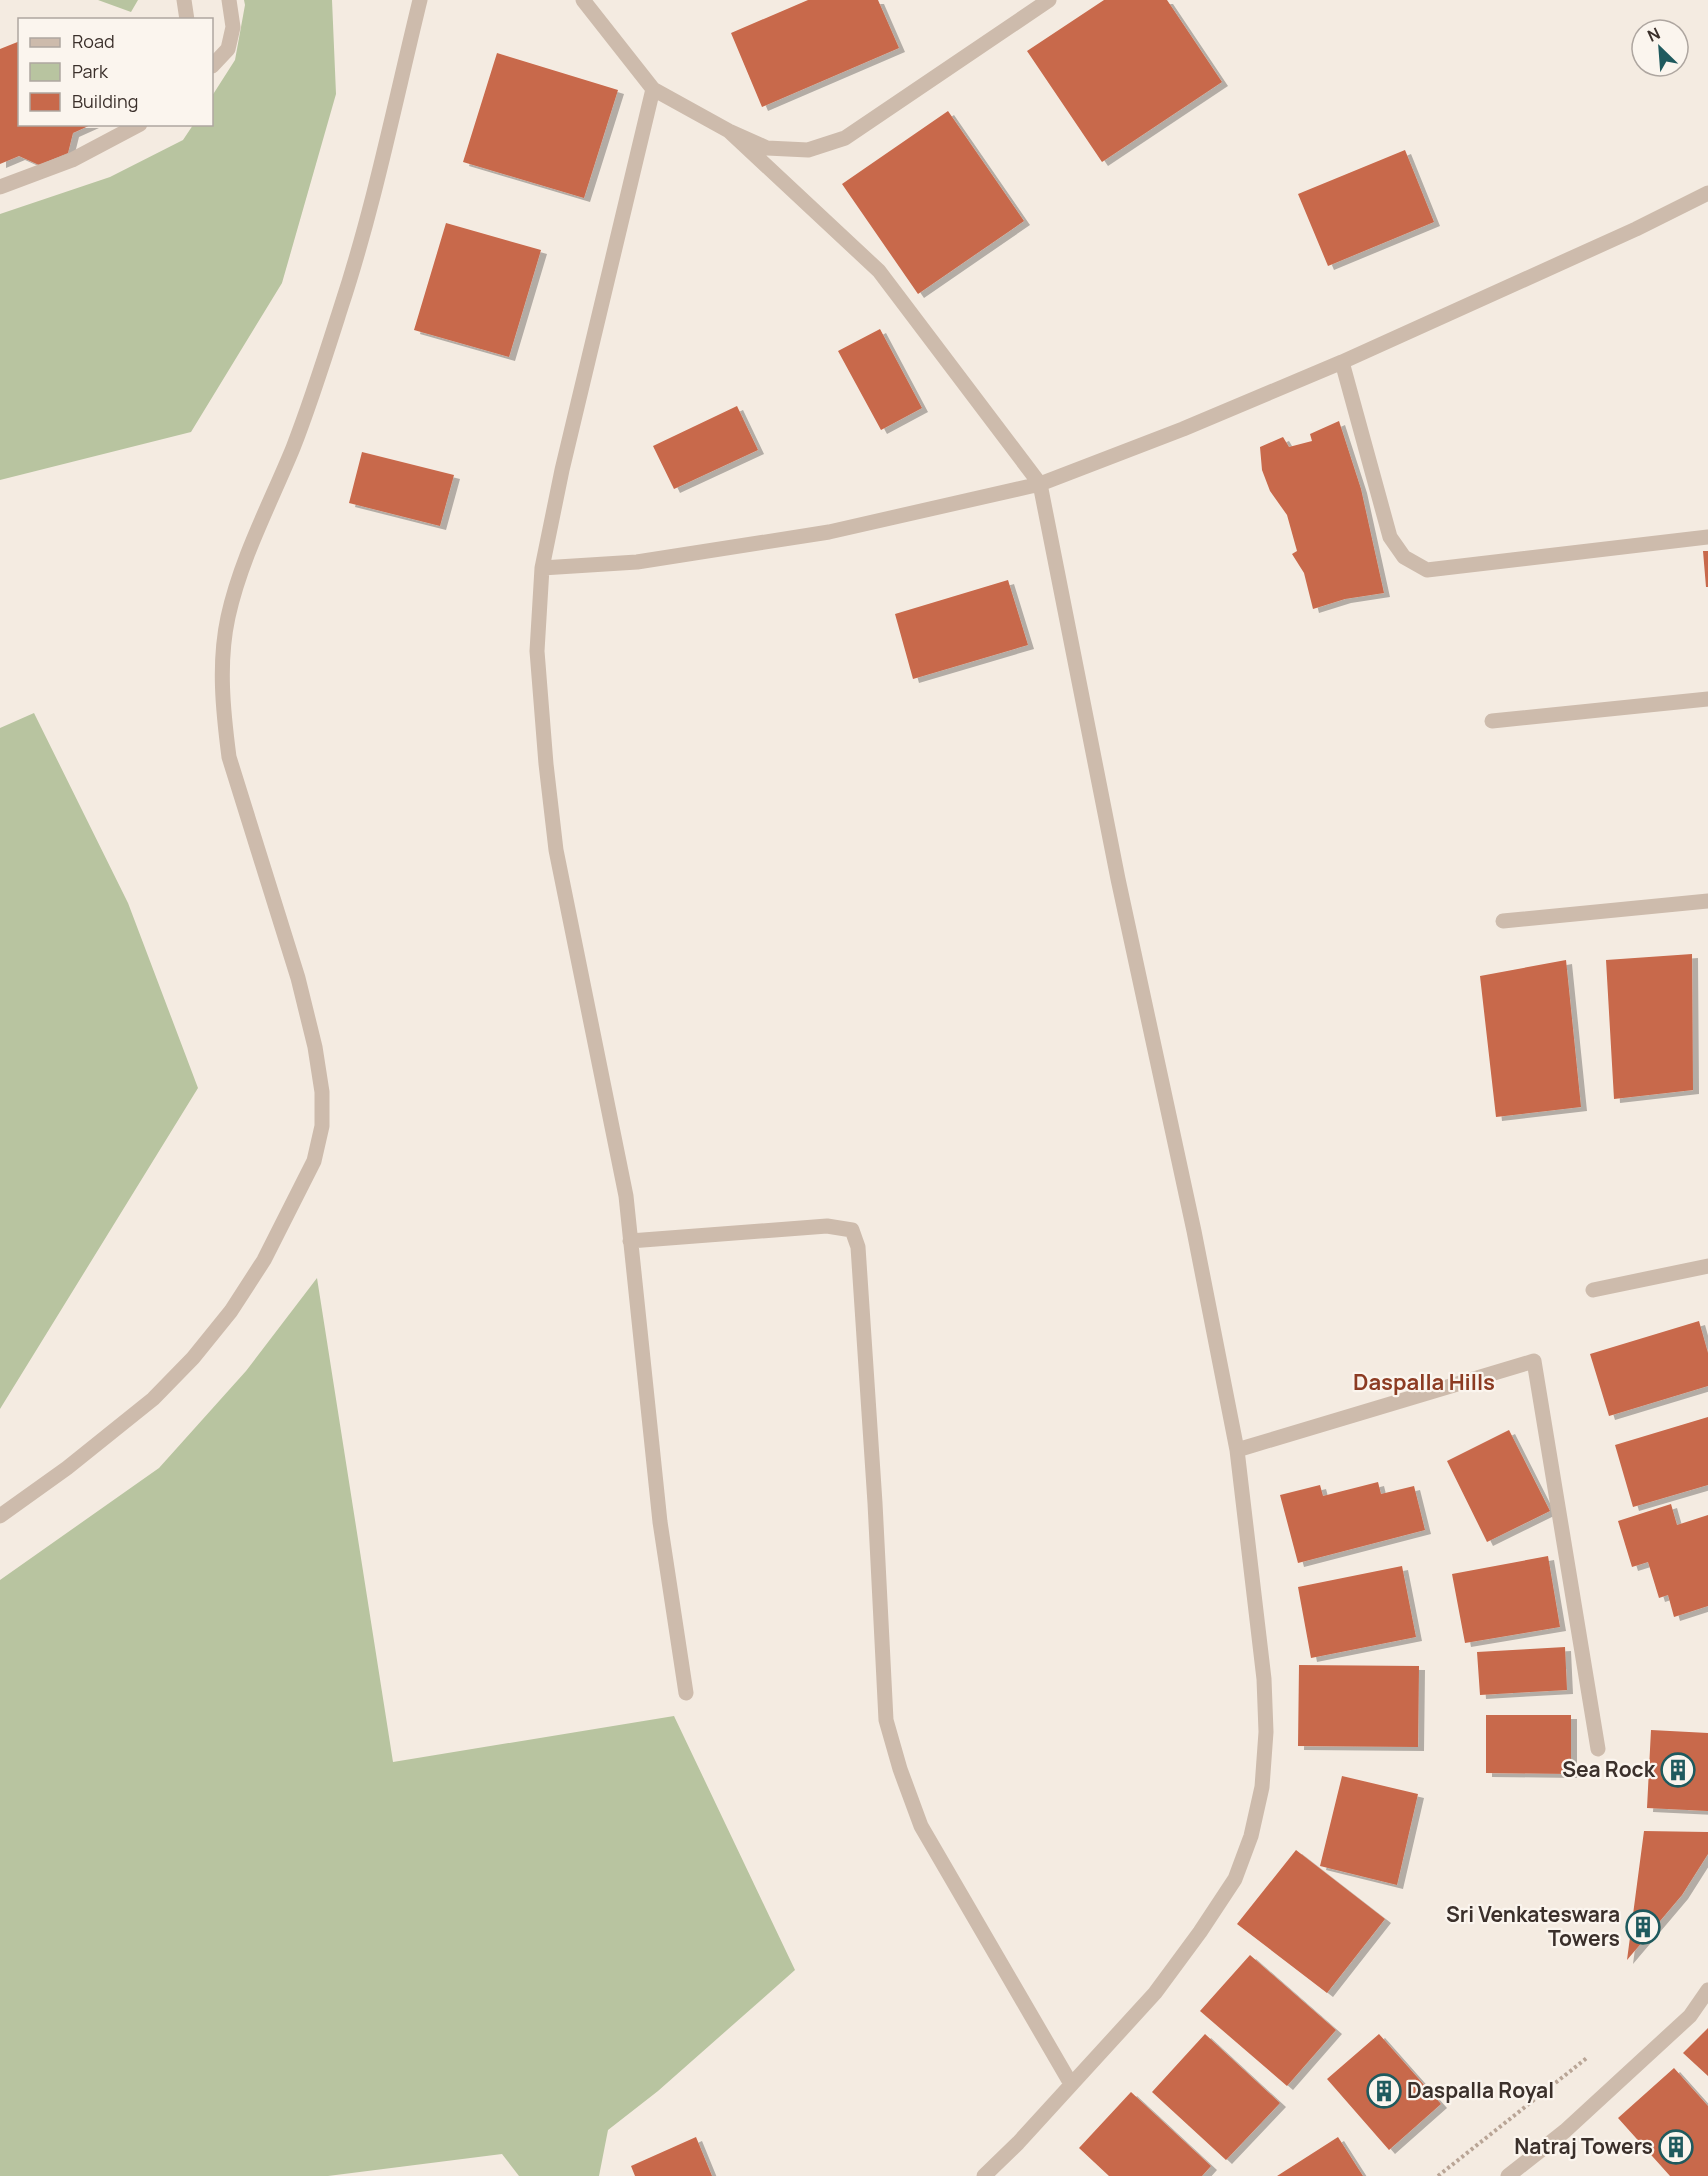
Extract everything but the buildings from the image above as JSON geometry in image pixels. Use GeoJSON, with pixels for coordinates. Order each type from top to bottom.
{"type":"FeatureCollection","features":[{"type":"Feature","properties":{"kind":"street"},"geometry":{"type":"LineString","coordinates":[[184,0],[186,18]]}},
{"type":"Feature","properties":{"kind":"street"},"geometry":{"type":"LineString","coordinates":[[213,65],[228,49],[233,27],[229,0]]}},
{"type":"Feature","properties":{"kind":"street"},"geometry":{"type":"LineString","coordinates":[[0,1516],[67,1468],[153,1399],[193,1358],[231,1311],[264,1260],[314,1161],[322,1126],[322,1092],[315,1047],[295,968],[229,757],[224,722],[222,664],[228,618],[242,568],[294,446],[345,295],[378,175],[420,0]]}},
{"type":"Feature","properties":{"kind":"street"},"geometry":{"type":"LineString","coordinates":[[583,0],[653,90],[729,131],[767,148],[808,150],[845,138],[1049,0]]}},
{"type":"Feature","properties":{"kind":"street"},"geometry":{"type":"LineString","coordinates":[[653,90],[562,470],[542,568],[537,651],[556,850],[626,1196],[660,1522],[686,1694]]}},
{"type":"Feature","properties":{"kind":"street"},"geometry":{"type":"LineString","coordinates":[[0,187],[72,160],[136,126]]}},
{"type":"Feature","properties":{"kind":"street"},"geometry":{"type":"LineString","coordinates":[[729,131],[879,271],[1040,484],[1118,879],[1194,1230],[1237,1450],[1264,1679],[1266,1732],[1262,1787],[1251,1836],[1235,1879],[1155,1993],[1018,2143],[984,2176]]}},
{"type":"Feature","properties":{"kind":"street"},"geometry":{"type":"LineString","coordinates":[[542,568],[636,562],[829,531],[1040,484],[1183,429],[1342,362],[1636,229],[1708,193]]}},
{"type":"Feature","properties":{"kind":"street"},"geometry":{"type":"LineString","coordinates":[[1342,362],[1390,537],[1404,557],[1427,570],[1708,537]]}},
{"type":"Feature","properties":{"kind":"street"},"geometry":{"type":"LineString","coordinates":[[1492,721],[1708,699]]}},
{"type":"Feature","properties":{"kind":"street"},"geometry":{"type":"LineString","coordinates":[[1503,921],[1708,901]]}},
{"type":"Feature","properties":{"kind":"street"},"geometry":{"type":"LineString","coordinates":[[630,1242],[827,1226],[852,1230],[858,1247],[875,1503],[885,1720],[921,1826],[1071,2085]]}},
{"type":"Feature","properties":{"kind":"street"},"geometry":{"type":"LineString","coordinates":[[1593,1290],[1708,1266]]}},
{"type":"Feature","properties":{"kind":"street"},"geometry":{"type":"LineString","coordinates":[[1237,1450],[1534,1361],[1598,1749]]}},
{"type":"Feature","properties":{"kind":"street"},"geometry":{"type":"LineString","coordinates":[[1508,2176],[1565,2131],[1690,2016],[1708,1990]]}},
{"type":"Feature","properties":{"kind":"path"},"geometry":{"type":"LineString","coordinates":[[1438,2176],[1588,2057]]}},
{"type":"Feature","properties":{"kind":"green space"},"geometry":{"type":"Polygon","coordinates":[[[98,0],[138,0],[131,12],[98,0]]]}},
{"type":"Feature","properties":{"kind":"green space"},"geometry":{"type":"Polygon","coordinates":[[[244,0],[332,0],[336,94],[282,283],[191,432],[0,480],[0,214],[110,177],[183,140],[192,126],[213,126],[213,94],[235,60],[244,0]]]}},
{"type":"Feature","properties":{"kind":"green space"},"geometry":{"type":"Polygon","coordinates":[[[34,713],[128,903],[198,1088],[0,1409],[0,728],[34,713]]]}},
{"type":"Feature","properties":{"kind":"green space"},"geometry":{"type":"Polygon","coordinates":[[[317,1278],[393,1762],[674,1716],[795,1970],[658,2091],[608,2130],[599,2176],[519,2176],[502,2154],[328,2176],[0,2176],[0,1580],[159,1468],[246,1371],[317,1278]]]}},
{"type":"Feature","properties":{"kind":"place","name":"Sea Rock"},"geometry":{"type":"Point","coordinates":[1678,1770]}},
{"type":"Feature","properties":{"kind":"place","name":"Sri Venkateswara Towers"},"geometry":{"type":"Point","coordinates":[1643,1927]}},
{"type":"Feature","properties":{"kind":"place","name":"Daspalla Royal"},"geometry":{"type":"Point","coordinates":[1384,2091]}},
{"type":"Feature","properties":{"kind":"place","name":"Natraj Towers"},"geometry":{"type":"Point","coordinates":[1676,2147]}},
{"type":"Feature","properties":{"kind":"district","name":"Daspalla Hills"},"geometry":{"type":"Point","coordinates":[1424,1382]}}]}
